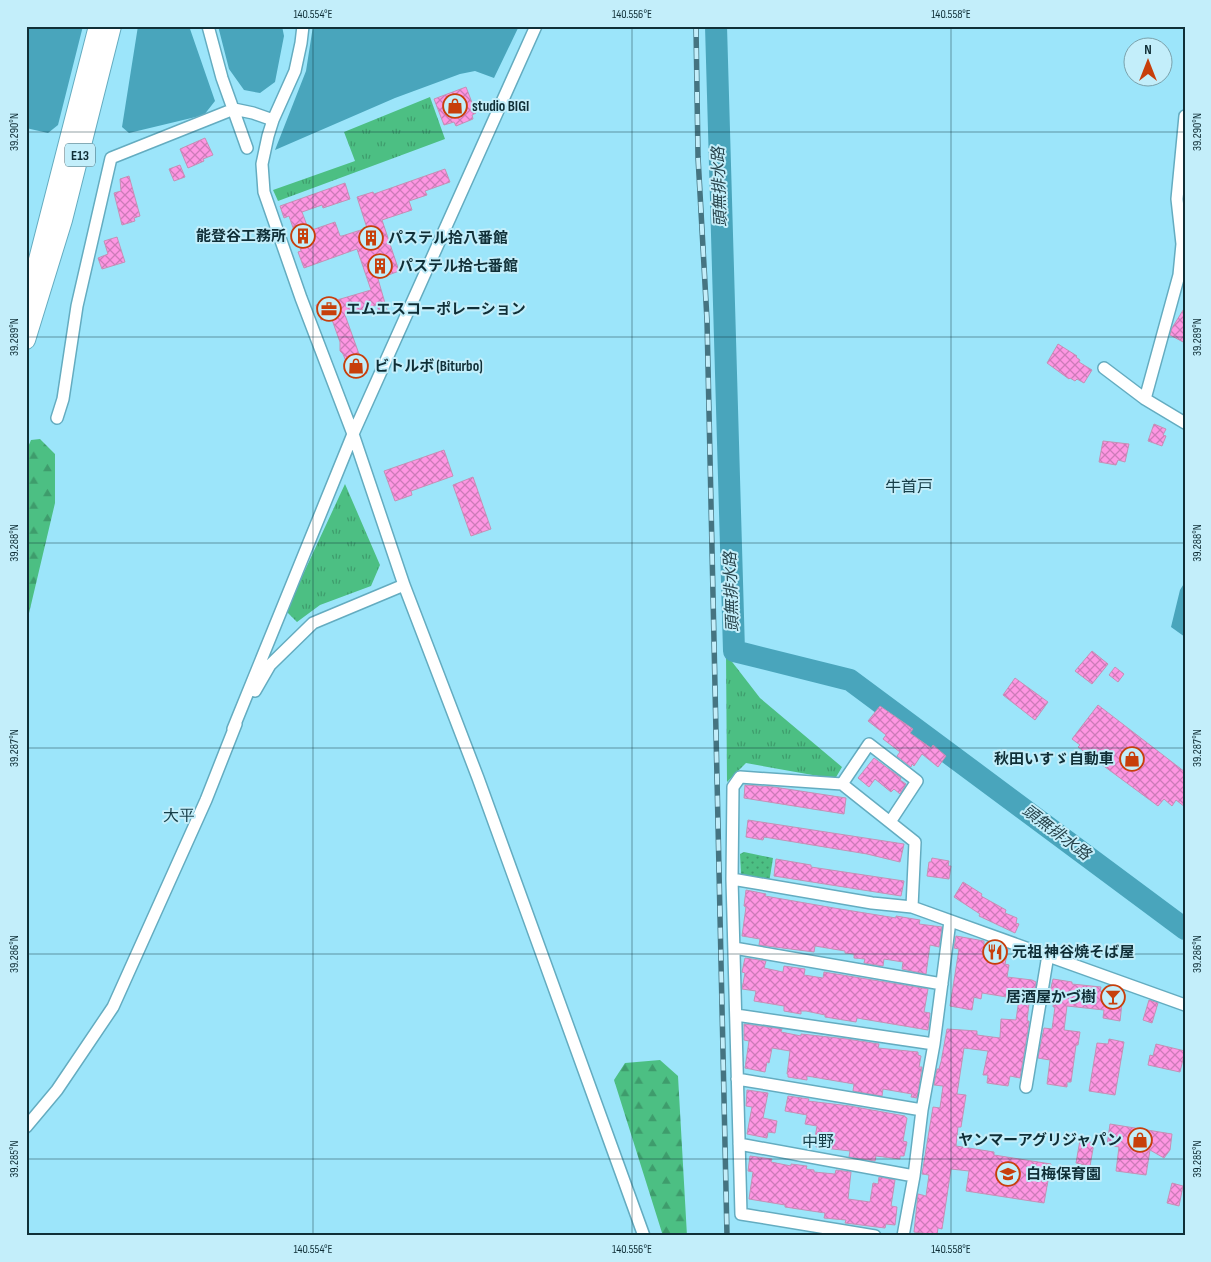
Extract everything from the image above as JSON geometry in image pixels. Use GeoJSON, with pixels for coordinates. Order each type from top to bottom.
{"type":"FeatureCollection","features":[{"type":"Feature","properties":{"kind":"highway","name":"E13"},"geometry":{"type":"LineString","coordinates":[[26,295],[35,270],[98,26]]}},
{"type":"Feature","properties":{"kind":"highway","name":"E13"},"geometry":{"type":"LineString","coordinates":[[26,340],[63,220],[112,26]]}},
{"type":"Feature","properties":{"kind":"street"},"geometry":{"type":"LineString","coordinates":[[208,26],[222,78],[247,148]]}},
{"type":"Feature","properties":{"kind":"street"},"geometry":{"type":"LineString","coordinates":[[303,26],[302,43],[295,71],[273,120],[262,164],[264,192],[301,298],[353,434],[404,585],[481,787],[644,1236]]}},
{"type":"Feature","properties":{"kind":"street"},"geometry":{"type":"LineString","coordinates":[[26,1127],[58,1090],[113,1007],[206,800],[353,434],[536,26]]}},
{"type":"Feature","properties":{"kind":"street"},"geometry":{"type":"LineString","coordinates":[[57,418],[63,399],[77,306],[111,158],[234,109],[273,120]]}},
{"type":"Feature","properties":{"kind":"street"},"geometry":{"type":"LineString","coordinates":[[1145,399],[1180,275],[1182,244],[1177,198],[1185,116]]}},
{"type":"Feature","properties":{"kind":"street"},"geometry":{"type":"LineString","coordinates":[[1104,368],[1145,399],[1185,423]]}},
{"type":"Feature","properties":{"kind":"street"},"geometry":{"type":"LineString","coordinates":[[233,729],[270,665],[313,623],[404,585]]}},
{"type":"Feature","properties":{"kind":"street"},"geometry":{"type":"LineString","coordinates":[[842,784],[869,744],[917,780],[890,822]]}},
{"type":"Feature","properties":{"kind":"street"},"geometry":{"type":"LineString","coordinates":[[875,1236],[835,1233],[741,1214],[732,879],[733,787],[740,778],[842,784],[915,842],[912,907]]}},
{"type":"Feature","properties":{"kind":"street"},"geometry":{"type":"LineString","coordinates":[[732,879],[872,903],[912,907],[1185,1005]]}},
{"type":"Feature","properties":{"kind":"street"},"geometry":{"type":"LineString","coordinates":[[903,1236],[934,1044],[950,920]]}},
{"type":"Feature","properties":{"kind":"street"},"geometry":{"type":"LineString","coordinates":[[734,948],[942,984]]}},
{"type":"Feature","properties":{"kind":"street"},"geometry":{"type":"LineString","coordinates":[[1026,1087],[1048,955]]}},
{"type":"Feature","properties":{"kind":"street"},"geometry":{"type":"LineString","coordinates":[[736,1015],[934,1044]]}},
{"type":"Feature","properties":{"kind":"street"},"geometry":{"type":"LineString","coordinates":[[738,1079],[922,1110]]}},
{"type":"Feature","properties":{"kind":"street"},"geometry":{"type":"LineString","coordinates":[[739,1144],[914,1176]]}},
{"type":"Feature","properties":{"kind":"green space"},"geometry":{"type":"Polygon","coordinates":[[[430,97],[445,139],[278,201],[273,190],[355,161],[344,132],[430,97]]]}},
{"type":"Feature","properties":{"kind":"green space"},"geometry":{"type":"Polygon","coordinates":[[[40,439],[55,454],[55,503],[26,626],[26,452],[31,440],[40,439]]]}},
{"type":"Feature","properties":{"kind":"green space"},"geometry":{"type":"Polygon","coordinates":[[[345,484],[380,565],[371,586],[320,605],[297,622],[286,611],[345,484]]]}},
{"type":"Feature","properties":{"kind":"green space"},"geometry":{"type":"Polygon","coordinates":[[[726,654],[760,698],[842,767],[835,779],[746,763],[727,782],[726,654]]]}},
{"type":"Feature","properties":{"kind":"green space"},"geometry":{"type":"Polygon","coordinates":[[[744,852],[773,858],[769,883],[745,878],[741,874],[740,854],[744,852]]]}},
{"type":"Feature","properties":{"kind":"green space"},"geometry":{"type":"Polygon","coordinates":[[[660,1060],[678,1076],[687,1236],[663,1236],[614,1080],[625,1063],[660,1060]]]}},
{"type":"Feature","properties":{"kind":"water"},"geometry":{"type":"Polygon","coordinates":[[[26,26],[83,26],[58,125],[48,133],[26,128],[26,26]]]}},
{"type":"Feature","properties":{"kind":"water"},"geometry":{"type":"Polygon","coordinates":[[[138,26],[189,26],[215,101],[204,115],[129,133],[122,127],[138,26]]]}},
{"type":"Feature","properties":{"kind":"water"},"geometry":{"type":"Polygon","coordinates":[[[218,26],[282,26],[284,36],[275,82],[260,93],[244,90],[229,69],[218,26]]]}},
{"type":"Feature","properties":{"kind":"water"},"geometry":{"type":"Polygon","coordinates":[[[313,26],[519,26],[494,78],[475,71],[460,74],[395,98],[275,150],[306,71],[313,26]]]}},
{"type":"Feature","properties":{"kind":"water"},"geometry":{"type":"Polygon","coordinates":[[[1185,582],[1185,637],[1171,627],[1180,590],[1185,582]]]}},
{"type":"Feature","properties":{"kind":"building","name":"studio BIGI"},"geometry":{"type":"Polygon","coordinates":[[[466,87],[476,113],[472,115],[473,119],[456,126],[454,122],[444,125],[434,99],[466,87]]]}},
{"type":"Feature","properties":{"kind":"building"},"geometry":{"type":"Polygon","coordinates":[[[205,138],[213,155],[188,168],[180,149],[205,138]]]}},
{"type":"Feature","properties":{"kind":"building"},"geometry":{"type":"Polygon","coordinates":[[[180,165],[185,177],[174,181],[169,169],[180,165]]]}},
{"type":"Feature","properties":{"kind":"building"},"geometry":{"type":"Polygon","coordinates":[[[445,169],[450,182],[425,191],[427,195],[409,201],[412,210],[382,220],[399,271],[378,279],[387,310],[379,312],[377,305],[345,315],[367,373],[353,378],[340,351],[340,342],[331,317],[321,320],[316,305],[371,290],[357,249],[304,268],[298,252],[301,251],[289,216],[284,218],[280,206],[345,183],[350,199],[323,208],[322,205],[302,212],[309,231],[335,222],[340,236],[342,236],[367,228],[357,197],[373,192],[374,194],[445,169]]]}},
{"type":"Feature","properties":{"kind":"building"},"geometry":{"type":"Polygon","coordinates":[[[129,176],[140,216],[134,218],[135,221],[122,225],[114,193],[121,191],[120,179],[129,176]]]}},
{"type":"Feature","properties":{"kind":"building"},"geometry":{"type":"Polygon","coordinates":[[[117,237],[125,262],[102,269],[98,258],[108,254],[104,241],[117,237]]]}},
{"type":"Feature","properties":{"kind":"building"},"geometry":{"type":"Polygon","coordinates":[[[1185,307],[1185,343],[1170,335],[1172,328],[1185,307]]]}},
{"type":"Feature","properties":{"kind":"building"},"geometry":{"type":"Polygon","coordinates":[[[1058,344],[1077,356],[1080,360],[1079,362],[1092,370],[1084,383],[1077,379],[1075,381],[1069,379],[1047,363],[1058,344]]]}},
{"type":"Feature","properties":{"kind":"building"},"geometry":{"type":"Polygon","coordinates":[[[1154,424],[1166,429],[1163,435],[1166,436],[1162,446],[1148,441],[1154,424]]]}},
{"type":"Feature","properties":{"kind":"building"},"geometry":{"type":"Polygon","coordinates":[[[1103,441],[1129,444],[1125,462],[1118,460],[1116,465],[1099,462],[1103,441]]]}},
{"type":"Feature","properties":{"kind":"building"},"geometry":{"type":"Polygon","coordinates":[[[444,450],[453,476],[411,491],[412,495],[395,501],[384,471],[444,450]]]}},
{"type":"Feature","properties":{"kind":"building"},"geometry":{"type":"Polygon","coordinates":[[[473,477],[491,529],[471,536],[453,485],[473,477]]]}},
{"type":"Feature","properties":{"kind":"building"},"geometry":{"type":"Polygon","coordinates":[[[1092,651],[1108,664],[1092,684],[1075,671],[1092,651]]]}},
{"type":"Feature","properties":{"kind":"building"},"geometry":{"type":"Polygon","coordinates":[[[1115,667],[1124,674],[1118,682],[1109,675],[1115,667]]]}},
{"type":"Feature","properties":{"kind":"building"},"geometry":{"type":"Polygon","coordinates":[[[1015,678],[1048,702],[1035,720],[1003,695],[1015,678]]]}},
{"type":"Feature","properties":{"kind":"building","name":"秋田いすゞ自動車"},"geometry":{"type":"Polygon","coordinates":[[[1098,705],[1185,772],[1185,807],[1176,800],[1172,806],[1164,799],[1158,806],[1078,747],[1080,745],[1072,739],[1098,705]]]}},
{"type":"Feature","properties":{"kind":"building"},"geometry":{"type":"Polygon","coordinates":[[[880,706],[913,729],[910,733],[931,748],[933,745],[946,756],[938,767],[922,754],[914,766],[912,764],[911,767],[897,756],[900,752],[883,739],[886,735],[868,721],[880,706]]]}},
{"type":"Feature","properties":{"kind":"building"},"geometry":{"type":"Polygon","coordinates":[[[874,758],[901,778],[900,780],[906,784],[900,794],[894,789],[891,792],[875,779],[869,787],[858,778],[874,758]]]}},
{"type":"Feature","properties":{"kind":"building"},"geometry":{"type":"Polygon","coordinates":[[[745,785],[774,787],[846,798],[844,814],[744,798],[745,785]]]}},
{"type":"Feature","properties":{"kind":"building"},"geometry":{"type":"Polygon","coordinates":[[[748,820],[904,844],[900,862],[867,854],[764,837],[763,840],[746,837],[748,820]]]}},
{"type":"Feature","properties":{"kind":"building"},"geometry":{"type":"Polygon","coordinates":[[[932,858],[949,861],[948,866],[951,866],[949,879],[927,876],[929,862],[931,862],[932,858]]]}},
{"type":"Feature","properties":{"kind":"building"},"geometry":{"type":"Polygon","coordinates":[[[776,859],[811,865],[811,867],[904,881],[901,896],[774,876],[776,859]]]}},
{"type":"Feature","properties":{"kind":"building"},"geometry":{"type":"Polygon","coordinates":[[[963,882],[982,894],[981,896],[1006,910],[1005,913],[1017,918],[1016,923],[1019,924],[1015,933],[979,916],[980,914],[954,897],[963,882]]]}},
{"type":"Feature","properties":{"kind":"building"},"geometry":{"type":"Polygon","coordinates":[[[746,890],[766,894],[765,896],[834,908],[920,920],[919,924],[942,927],[939,947],[930,945],[926,974],[902,969],[903,962],[884,959],[883,966],[864,963],[865,959],[854,958],[854,954],[845,953],[845,951],[815,946],[814,952],[759,945],[760,939],[742,936],[746,890]]]}},
{"type":"Feature","properties":{"kind":"building"},"geometry":{"type":"Polygon","coordinates":[[[956,936],[984,941],[984,945],[1008,949],[1005,964],[1009,965],[1007,977],[1036,982],[1034,995],[1030,995],[1027,1021],[1029,1023],[1020,1078],[1010,1076],[1008,1086],[987,1083],[988,1075],[983,1075],[988,1051],[964,1048],[957,1094],[966,1095],[961,1127],[958,1127],[956,1146],[994,1152],[994,1155],[1051,1164],[1044,1203],[966,1191],[969,1171],[951,1169],[942,1229],[938,1228],[937,1235],[914,1232],[918,1194],[926,1196],[929,1175],[922,1174],[933,1107],[940,1108],[943,1086],[934,1085],[937,1069],[939,1069],[941,1062],[947,1029],[977,1031],[977,1035],[1000,1038],[1001,1019],[1016,1020],[1019,999],[982,993],[981,999],[974,997],[972,1010],[950,1006],[959,949],[954,948],[956,936]]]}},
{"type":"Feature","properties":{"kind":"building"},"geometry":{"type":"Polygon","coordinates":[[[745,958],[766,961],[764,968],[783,972],[784,966],[805,969],[804,975],[823,978],[824,972],[928,989],[924,1012],[930,1013],[928,1030],[857,1018],[856,1022],[825,1017],[825,1015],[806,1011],[801,1011],[801,1014],[784,1011],[784,1006],[754,1001],[756,991],[742,989],[745,973],[742,972],[745,958]]]}},
{"type":"Feature","properties":{"kind":"building"},"geometry":{"type":"Polygon","coordinates":[[[1053,979],[1072,982],[1072,984],[1101,987],[1100,991],[1123,994],[1120,1021],[1103,1018],[1104,1010],[1067,1006],[1064,1030],[1080,1032],[1078,1045],[1076,1045],[1071,1082],[1067,1082],[1067,1087],[1047,1084],[1050,1060],[1038,1058],[1044,1028],[1052,1029],[1055,1007],[1053,1007],[1054,998],[1049,997],[1053,979]]]}},
{"type":"Feature","properties":{"kind":"building"},"geometry":{"type":"Polygon","coordinates":[[[1149,1000],[1158,1003],[1152,1023],[1143,1020],[1149,1000]]]}},
{"type":"Feature","properties":{"kind":"building"},"geometry":{"type":"Polygon","coordinates":[[[744,1024],[782,1029],[781,1032],[801,1036],[801,1034],[847,1039],[879,1044],[878,1048],[918,1052],[918,1055],[921,1056],[919,1067],[922,1067],[917,1098],[911,1097],[912,1094],[883,1089],[882,1096],[853,1091],[854,1084],[807,1076],[807,1080],[788,1077],[790,1051],[772,1048],[765,1072],[745,1068],[749,1041],[744,1040],[744,1024]]]}},
{"type":"Feature","properties":{"kind":"building"},"geometry":{"type":"Polygon","coordinates":[[[1109,1039],[1124,1042],[1115,1095],[1089,1091],[1097,1043],[1108,1044],[1109,1039]]]}},
{"type":"Feature","properties":{"kind":"building"},"geometry":{"type":"Polygon","coordinates":[[[1156,1044],[1185,1051],[1180,1072],[1148,1065],[1150,1055],[1153,1056],[1156,1044]]]}},
{"type":"Feature","properties":{"kind":"building"},"geometry":{"type":"Polygon","coordinates":[[[747,1090],[768,1093],[763,1118],[777,1121],[775,1133],[768,1132],[767,1138],[747,1134],[752,1107],[746,1106],[747,1090]]]}},
{"type":"Feature","properties":{"kind":"building"},"geometry":{"type":"Polygon","coordinates":[[[788,1096],[809,1099],[808,1101],[905,1116],[907,1118],[903,1141],[907,1142],[904,1156],[900,1156],[900,1159],[876,1156],[875,1161],[849,1157],[850,1151],[816,1147],[817,1145],[814,1144],[817,1126],[805,1124],[807,1115],[785,1111],[788,1096]]]}},
{"type":"Feature","properties":{"kind":"building","name":"ヤンマーアグリジャパン"},"geometry":{"type":"Polygon","coordinates":[[[1110,1124],[1172,1134],[1170,1150],[1164,1158],[1150,1150],[1146,1175],[1116,1171],[1119,1147],[1107,1145],[1110,1124]]]}},
{"type":"Feature","properties":{"kind":"building"},"geometry":{"type":"Polygon","coordinates":[[[1080,1140],[1094,1143],[1090,1166],[1076,1163],[1080,1140]]]}},
{"type":"Feature","properties":{"kind":"building"},"geometry":{"type":"Polygon","coordinates":[[[750,1156],[772,1159],[771,1162],[791,1166],[791,1164],[807,1166],[806,1169],[814,1170],[814,1172],[835,1174],[836,1170],[851,1172],[848,1199],[870,1202],[873,1183],[878,1184],[879,1177],[895,1180],[891,1206],[897,1207],[895,1225],[886,1224],[885,1228],[845,1223],[846,1220],[824,1218],[825,1213],[749,1199],[753,1172],[748,1171],[750,1156]]]}},
{"type":"Feature","properties":{"kind":"building"},"geometry":{"type":"Polygon","coordinates":[[[1172,1183],[1183,1186],[1179,1206],[1167,1203],[1172,1183]]]}},
{"type":"Feature","properties":{"kind":"waterway","name":"頭無排水路"},"geometry":{"type":"LineString","coordinates":[[716,26],[734,651],[850,680],[1185,929]]}},
{"type":"Feature","properties":{"kind":"railway"},"geometry":{"type":"LineString","coordinates":[[696,26],[698,157],[707,320],[727,1236]]}},
{"type":"Feature","properties":{"kind":"place","name":"studio BIGI"},"geometry":{"type":"Point","coordinates":[455,106]}},
{"type":"Feature","properties":{"kind":"place","name":"能登谷工務所"},"geometry":{"type":"Point","coordinates":[303,236]}},
{"type":"Feature","properties":{"kind":"place","name":"パステル拾八番館"},"geometry":{"type":"Point","coordinates":[371,238]}},
{"type":"Feature","properties":{"kind":"place","name":"パステル拾七番館"},"geometry":{"type":"Point","coordinates":[380,266]}},
{"type":"Feature","properties":{"kind":"place","name":"エムエスコーポレーション"},"geometry":{"type":"Point","coordinates":[329,309]}},
{"type":"Feature","properties":{"kind":"place","name":"ビトルボ (Biturbo)"},"geometry":{"type":"Point","coordinates":[356,366]}},
{"type":"Feature","properties":{"kind":"place","name":"秋田いすゞ自動車"},"geometry":{"type":"Point","coordinates":[1132,759]}},
{"type":"Feature","properties":{"kind":"place","name":"元祖 神谷焼そば屋"},"geometry":{"type":"Point","coordinates":[995,952]}},
{"type":"Feature","properties":{"kind":"place","name":"居酒屋かづ樹"},"geometry":{"type":"Point","coordinates":[1113,997]}},
{"type":"Feature","properties":{"kind":"place","name":"ヤンマーアグリジャパン"},"geometry":{"type":"Point","coordinates":[1140,1140]}},
{"type":"Feature","properties":{"kind":"place","name":"白梅保育園"},"geometry":{"type":"Point","coordinates":[1008,1174]}},
{"type":"Feature","properties":{"kind":"district","name":"牛首戸"},"geometry":{"type":"Point","coordinates":[909,487]}},
{"type":"Feature","properties":{"kind":"district","name":"大平"},"geometry":{"type":"Point","coordinates":[179,816]}},
{"type":"Feature","properties":{"kind":"district","name":"中野"},"geometry":{"type":"Point","coordinates":[818,1142]}}]}
